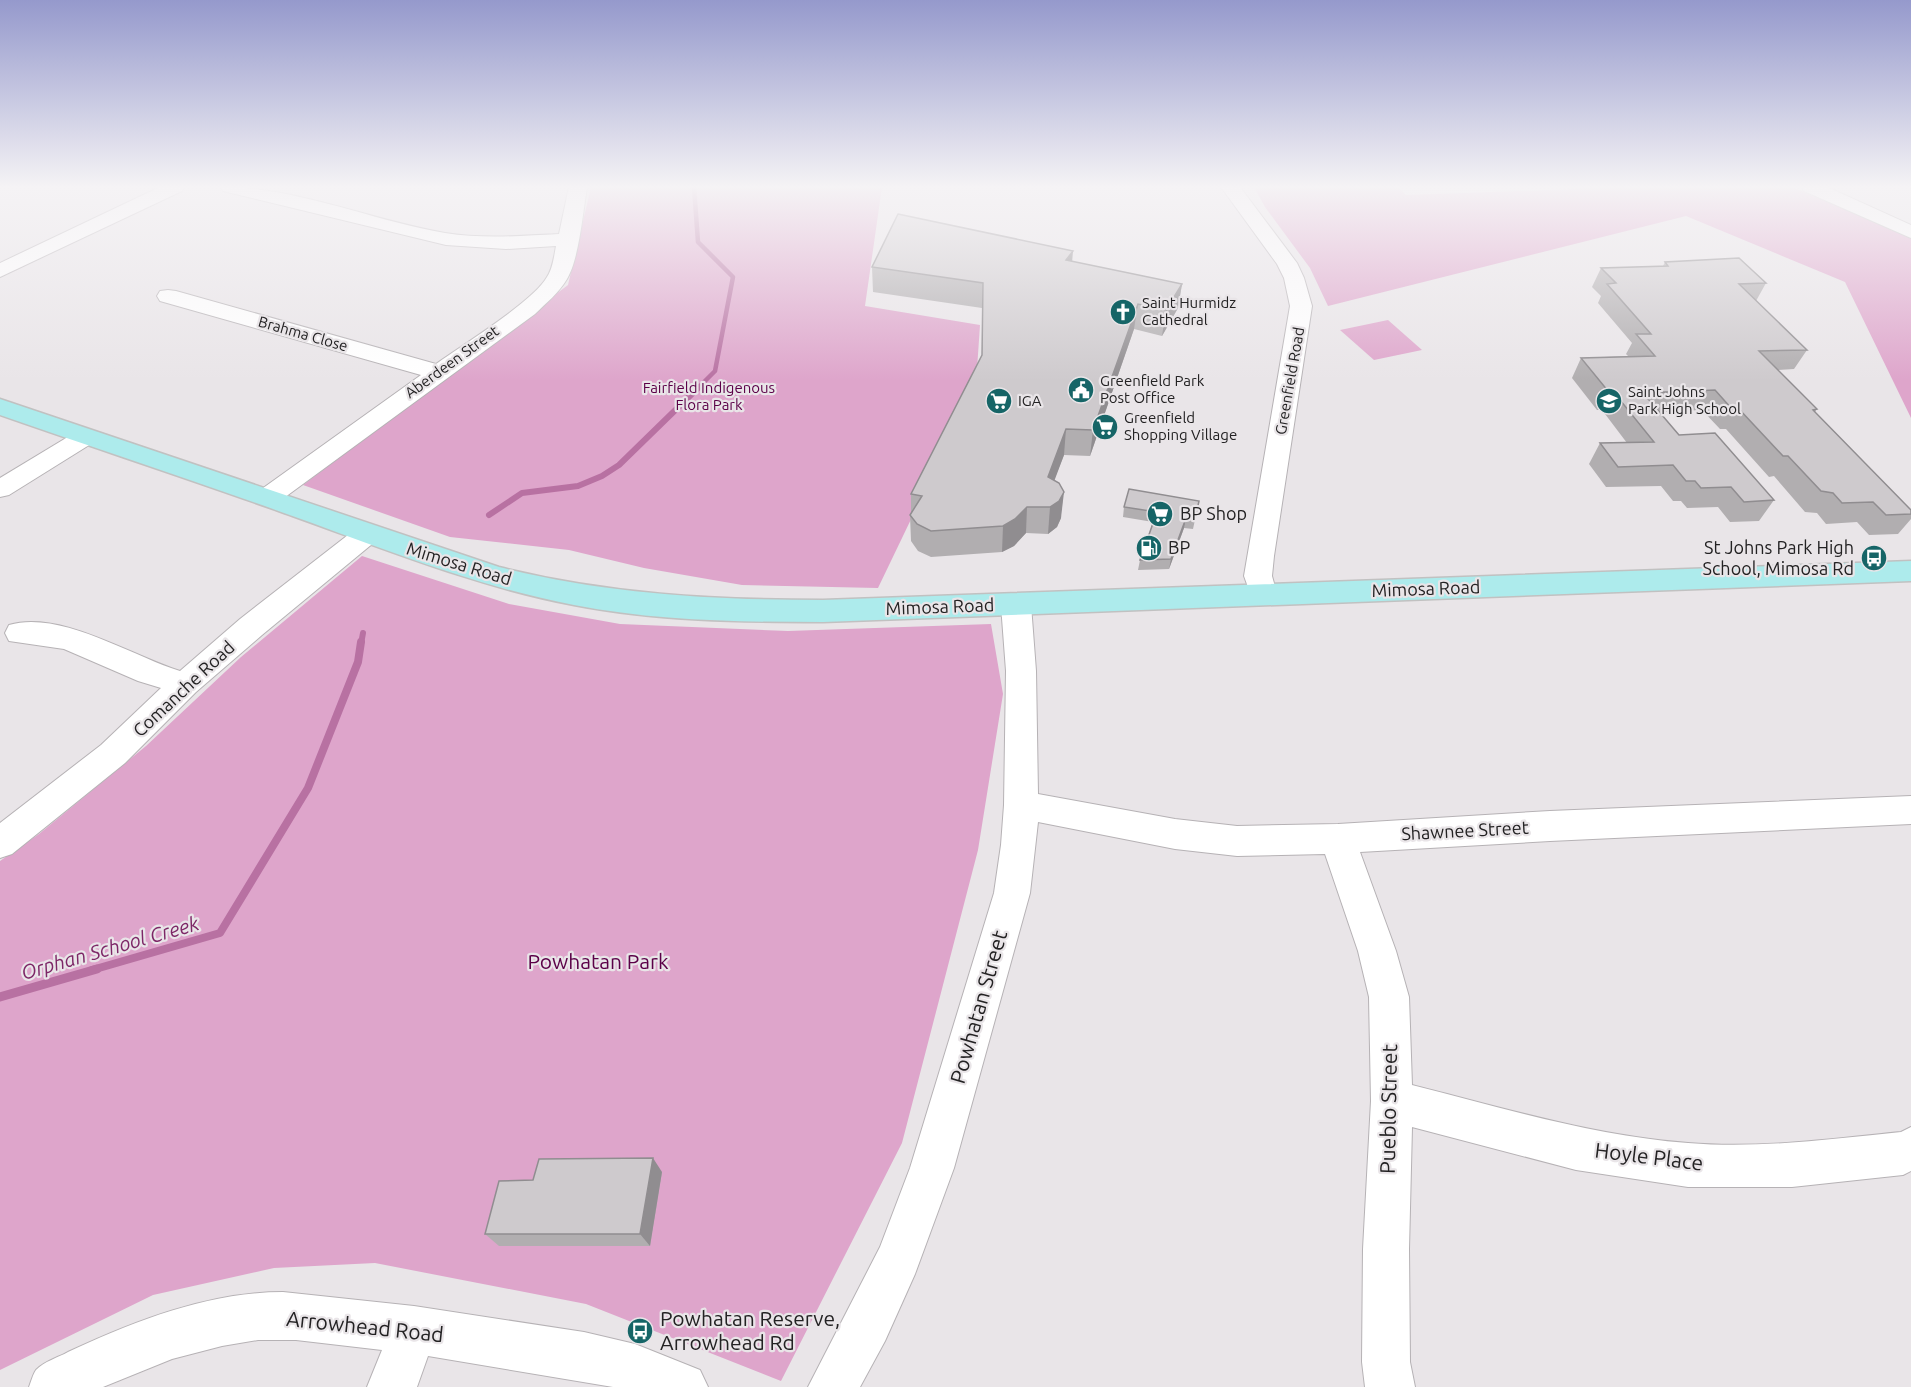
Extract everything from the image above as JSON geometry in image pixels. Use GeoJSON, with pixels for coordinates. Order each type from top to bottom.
{"type":"FeatureCollection","features":[{"type":"Feature","properties":{"kind":"main road","name":"Mimosa Road"},"geometry":{"type":"LineString","coordinates":[[0,407],[268,497],[367,534],[496,576],[605,600],[672,608],[789,612],[1911,571]]}},
{"type":"Feature","properties":{"kind":"street"},"geometry":{"type":"LineString","coordinates":[[0,271],[40,252]]}},
{"type":"Feature","properties":{"kind":"street","name":"Aberdeen Street"},"geometry":{"type":"LineString","coordinates":[[268,497],[527,309],[551,287],[566,252]]}},
{"type":"Feature","properties":{"kind":"street","name":"Greenfield Road"},"geometry":{"type":"LineString","coordinates":[[1263,594],[1258,576],[1260,556],[1301,306],[1294,278],[1278,252]]}},
{"type":"Feature","properties":{"kind":"street","name":"Brahma Close"},"geometry":{"type":"LineString","coordinates":[[168,296],[438,372]]}},
{"type":"Feature","properties":{"kind":"street"},"geometry":{"type":"LineString","coordinates":[[0,489],[85,437]]}},
{"type":"Feature","properties":{"kind":"street","name":"Comanche Road"},"geometry":{"type":"LineString","coordinates":[[0,843],[113,754],[185,684],[251,627],[367,534]]}},
{"type":"Feature","properties":{"kind":"street","name":"Powhatan Street"},"geometry":{"type":"LineString","coordinates":[[833,1387],[868,1324],[899,1258],[932,1168],[1012,893],[1019,845],[1021,805],[1021,671],[1016,604]]}},
{"type":"Feature","properties":{"kind":"street"},"geometry":{"type":"LineString","coordinates":[[20,633],[55,636],[74,641],[149,673],[185,684]]}},
{"type":"Feature","properties":{"kind":"street","name":"Shawnee Street"},"geometry":{"type":"LineString","coordinates":[[1021,805],[1175,834],[1237,841],[1338,839],[1550,826],[1911,810]]}},
{"type":"Feature","properties":{"kind":"street","name":"Pueblo Street"},"geometry":{"type":"LineString","coordinates":[[1338,839],[1377,951],[1389,997],[1392,1101],[1386,1249],[1386,1362],[1390,1387]]}},
{"type":"Feature","properties":{"kind":"street","name":"Hoyle Place"},"geometry":{"type":"LineString","coordinates":[[1392,1101],[1576,1148],[1688,1165],[1792,1165],[1903,1153],[1911,1149]]}},
{"type":"Feature","properties":{"kind":"street","name":"Arrowhead Road"},"geometry":{"type":"LineString","coordinates":[[54,1387],[83,1370],[172,1336],[247,1318],[308,1318],[414,1330],[614,1362],[660,1375],[683,1387]]}},
{"type":"Feature","properties":{"kind":"street"},"geometry":{"type":"LineString","coordinates":[[392,1387],[414,1330]]}},
{"type":"Feature","properties":{"kind":"green space","name":"Fairfield Indigenous Flora Park"},"geometry":{"type":"Polygon","coordinates":[[[576,252],[873,252],[865,306],[980,325],[976,384],[878,588],[742,585],[644,568],[569,550],[450,537],[303,485],[568,285],[576,252]]]}},
{"type":"Feature","properties":{"kind":"green space"},"geometry":{"type":"Polygon","coordinates":[[[1298,252],[1544,252],[1328,306],[1310,268],[1298,252]]]}},
{"type":"Feature","properties":{"kind":"green space"},"geometry":{"type":"Polygon","coordinates":[[[1772,252],[1911,252],[1911,418],[1845,282],[1772,252]]]}},
{"type":"Feature","properties":{"kind":"green space"},"geometry":{"type":"Polygon","coordinates":[[[1388,320],[1422,350],[1374,360],[1340,330],[1388,320]]]}},
{"type":"Feature","properties":{"kind":"green space","name":"Powhatan Park"},"geometry":{"type":"Polygon","coordinates":[[[362,556],[509,604],[620,624],[788,631],[991,624],[1003,694],[978,850],[902,1143],[781,1381],[586,1304],[375,1263],[274,1268],[153,1295],[0,1370],[0,861],[39,834],[146,746],[241,657],[362,556]]]}},
{"type":"Feature","properties":{"kind":"building"},"geometry":{"type":"Polygon","coordinates":[[[879,252],[1072,252],[1066,260],[1182,284],[1166,310],[1138,304],[1093,430],[1066,429],[1048,477],[1059,483],[1064,492],[1059,501],[1050,507],[1027,507],[1015,519],[1003,526],[931,531],[917,524],[910,515],[922,496],[911,494],[982,355],[983,283],[872,267],[879,252]]]}},
{"type":"Feature","properties":{"kind":"building"},"geometry":{"type":"Polygon","coordinates":[[[1739,258],[1766,283],[1739,284],[1807,350],[1759,351],[1817,409],[1813,410],[1911,510],[1911,514],[1886,515],[1873,502],[1842,503],[1833,493],[1821,491],[1788,456],[1783,456],[1739,409],[1732,409],[1715,390],[1643,393],[1679,435],[1715,433],[1774,500],[1744,502],[1731,487],[1701,488],[1695,481],[1686,481],[1673,465],[1618,467],[1600,443],[1654,442],[1612,390],[1608,391],[1581,358],[1655,356],[1636,334],[1651,334],[1607,284],[1616,283],[1601,268],[1668,266],[1665,262],[1739,258]]]}},
{"type":"Feature","properties":{"kind":"building"},"geometry":{"type":"Polygon","coordinates":[[[1129,489],[1199,501],[1195,519],[1186,518],[1171,559],[1140,560],[1157,512],[1124,507],[1129,489]]]}},
{"type":"Feature","properties":{"kind":"building"},"geometry":{"type":"Polygon","coordinates":[[[653,1158],[640,1234],[485,1234],[499,1181],[533,1180],[539,1159],[653,1158]]]}},
{"type":"Feature","properties":{"kind":"waterway","name":"Orphan School Creek"},"geometry":{"type":"LineString","coordinates":[[699,387],[715,371],[733,277],[708,252]]}},
{"type":"Feature","properties":{"kind":"waterway","name":"Orphan School Creek"},"geometry":{"type":"LineString","coordinates":[[489,515],[522,493],[578,486],[602,476],[619,465],[699,387]]}},
{"type":"Feature","properties":{"kind":"waterway","name":"Orphan School Creek"},"geometry":{"type":"LineString","coordinates":[[361,644],[363,633]]}},
{"type":"Feature","properties":{"kind":"waterway","name":"Orphan School Creek"},"geometry":{"type":"LineString","coordinates":[[92,970],[220,933],[308,788],[358,662],[361,642]]}},
{"type":"Feature","properties":{"kind":"waterway","name":"Orphan School Creek"},"geometry":{"type":"LineString","coordinates":[[0,997],[97,969]]}},
{"type":"Feature","properties":{"kind":"place","name":"Saint Hurmidz Cathedral"},"geometry":{"type":"Point","coordinates":[1123,312]}},
{"type":"Feature","properties":{"kind":"place","name":"Greenfield Park Post Office"},"geometry":{"type":"Point","coordinates":[1081,390]}},
{"type":"Feature","properties":{"kind":"place","name":"IGA"},"geometry":{"type":"Point","coordinates":[999,401]}},
{"type":"Feature","properties":{"kind":"place","name":"Saint Johns Park High School"},"geometry":{"type":"Point","coordinates":[1609,401]}},
{"type":"Feature","properties":{"kind":"place","name":"Greenfield Shopping Village"},"geometry":{"type":"Point","coordinates":[1105,427]}},
{"type":"Feature","properties":{"kind":"place","name":"BP Shop"},"geometry":{"type":"Point","coordinates":[1160,514]}},
{"type":"Feature","properties":{"kind":"place","name":"BP"},"geometry":{"type":"Point","coordinates":[1149,548]}},
{"type":"Feature","properties":{"kind":"place","name":"St Johns Park High School, Mimosa Rd"},"geometry":{"type":"Point","coordinates":[1874,558]}},
{"type":"Feature","properties":{"kind":"place","name":"Powhatan Reserve, Arrowhead Rd"},"geometry":{"type":"Point","coordinates":[640,1331]}}]}
